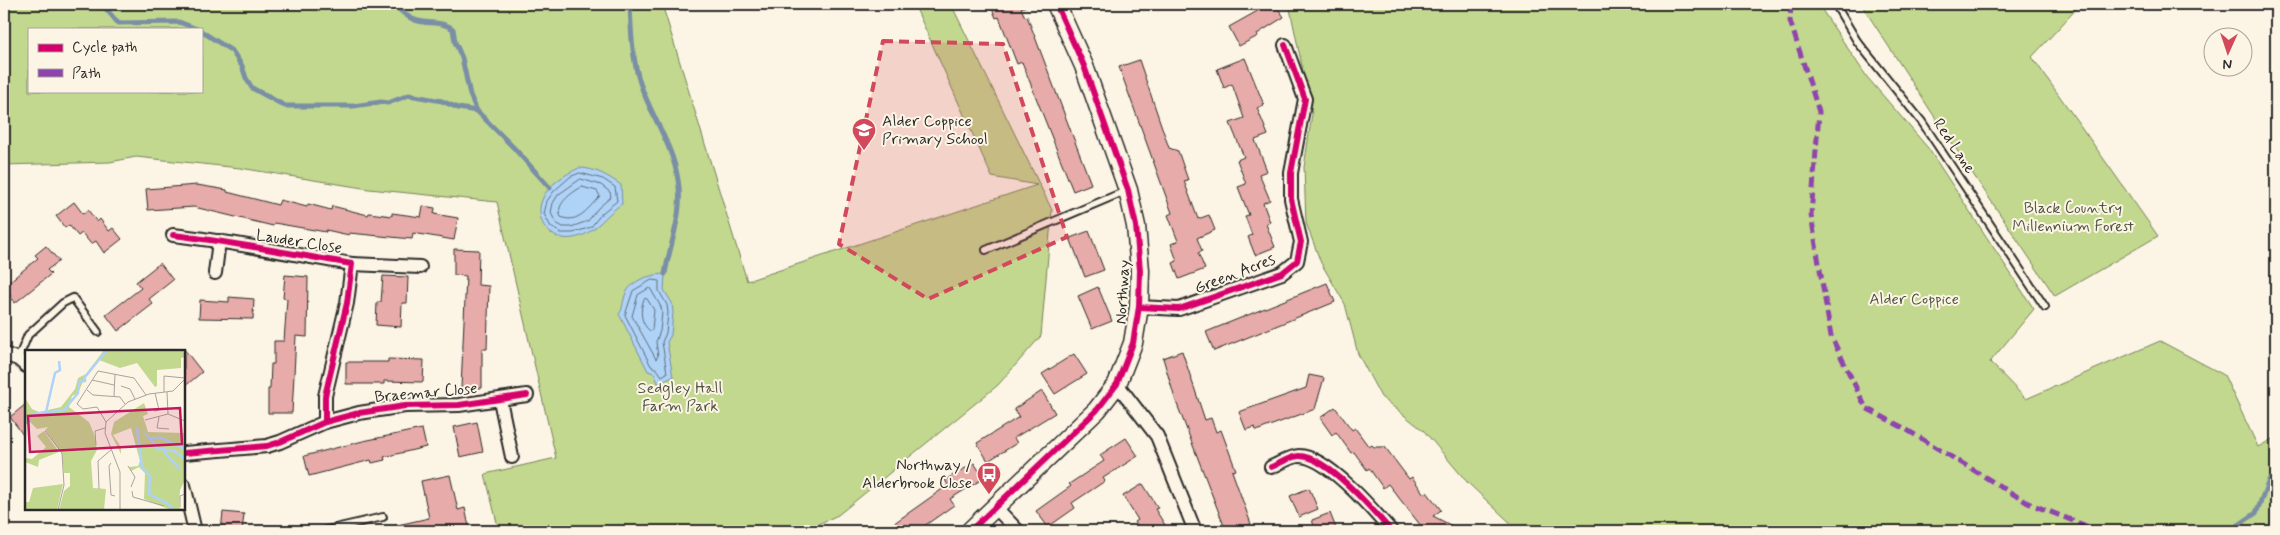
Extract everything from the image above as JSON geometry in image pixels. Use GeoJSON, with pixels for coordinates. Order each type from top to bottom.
{"type":"FeatureCollection","features":[{"type":"Feature","properties":{"kind":"street","name":"Northway"},"geometry":{"type":"LineString","coordinates":[[970,531],[1097,410],[1118,384],[1133,343],[1139,307],[1140,270],[1136,226],[1128,190],[1084,66],[1056,4]]}},
{"type":"Feature","properties":{"kind":"street","name":"Green Acres"},"geometry":{"type":"LineString","coordinates":[[1139,307],[1179,310],[1282,273],[1296,261],[1301,242],[1291,199],[1290,173],[1305,99],[1285,45]]}},
{"type":"Feature","properties":{"kind":"street","name":"Lauder Close"},"geometry":{"type":"LineString","coordinates":[[173,235],[352,264],[420,267]]}},
{"type":"Feature","properties":{"kind":"street"},"geometry":{"type":"LineString","coordinates":[[216,273],[219,241]]}},
{"type":"Feature","properties":{"kind":"street","name":"Lauder Close"},"geometry":{"type":"LineString","coordinates":[[324,422],[325,396],[347,303],[352,264]]}},
{"type":"Feature","properties":{"kind":"street"},"geometry":{"type":"LineString","coordinates":[[4,354],[22,363]]}},
{"type":"Feature","properties":{"kind":"street"},"geometry":{"type":"LineString","coordinates":[[1118,384],[1157,436],[1195,531]]}},
{"type":"Feature","properties":{"kind":"street","name":"Braemar Close"},"geometry":{"type":"LineString","coordinates":[[185,453],[267,446],[324,422],[359,413],[405,406],[459,405],[527,395]]}},
{"type":"Feature","properties":{"kind":"street","name":"Braemar Close"},"geometry":{"type":"LineString","coordinates":[[500,400],[512,457]]}},
{"type":"Feature","properties":{"kind":"street"},"geometry":{"type":"LineString","coordinates":[[1270,467],[1298,456],[1312,458],[1344,480],[1391,531]]}},
{"type":"Feature","properties":{"kind":"street"},"geometry":{"type":"LineString","coordinates":[[185,489],[195,531]]}},
{"type":"Feature","properties":{"kind":"street"},"geometry":{"type":"LineString","coordinates":[[996,508],[1018,531]]}},
{"type":"Feature","properties":{"kind":"lane","name":"Red Lane"},"geometry":{"type":"LineString","coordinates":[[1835,4],[1857,41],[1922,122],[2045,307]]}},
{"type":"Feature","properties":{"kind":"lane"},"geometry":{"type":"LineString","coordinates":[[986,250],[1128,190]]}},
{"type":"Feature","properties":{"kind":"lane"},"geometry":{"type":"LineString","coordinates":[[22,363],[28,334],[63,303],[74,298],[98,332]]}},
{"type":"Feature","properties":{"kind":"lane"},"geometry":{"type":"LineString","coordinates":[[322,531],[383,517]]}},
{"type":"Feature","properties":{"kind":"highlighted area"},"geometry":{"type":"Polygon","coordinates":[[[883,41],[1003,44],[1067,237],[928,299],[839,244],[883,41]]]}},
{"type":"Feature","properties":{"kind":"green space","name":"Sedgley Hall Farm Park"},"geometry":{"type":"Polygon","coordinates":[[[4,4],[662,4],[747,281],[1037,185],[992,177],[914,4],[951,4],[1052,210],[1041,336],[998,385],[838,515],[803,531],[499,531],[485,474],[556,458],[497,202],[369,189],[240,168],[136,157],[110,162],[4,165],[4,4]]]}},
{"type":"Feature","properties":{"kind":"green space","name":"Alder Coppice"},"geometry":{"type":"Polygon","coordinates":[[[1287,4],[1818,4],[1867,77],[1928,148],[2034,309],[1990,362],[2026,399],[2160,341],[2224,375],[2258,447],[2276,437],[2276,531],[1519,531],[1467,482],[1424,431],[1381,397],[1358,354],[1345,304],[1321,263],[1306,223],[1304,167],[1312,114],[1290,9],[1287,4]]]}},
{"type":"Feature","properties":{"kind":"green space","name":"Black Country Millennium Forest"},"geometry":{"type":"Polygon","coordinates":[[[1861,4],[2081,4],[2032,57],[2158,236],[2055,296],[1861,4]]]}},
{"type":"Feature","properties":{"kind":"water"},"geometry":{"type":"Polygon","coordinates":[[[579,168],[596,171],[621,185],[622,204],[587,233],[573,238],[557,237],[542,222],[540,208],[542,200],[552,185],[579,168]]]}},
{"type":"Feature","properties":{"kind":"water"},"geometry":{"type":"Polygon","coordinates":[[[665,274],[664,290],[672,303],[673,313],[671,335],[667,342],[673,377],[658,383],[654,373],[648,371],[619,314],[626,293],[634,283],[645,278],[665,274]]]}},
{"type":"Feature","properties":{"kind":"building"},"geometry":{"type":"Polygon","coordinates":[[[990,4],[1031,4],[1021,8],[1025,17],[1027,16],[1091,184],[1073,191],[1022,62],[1017,64],[999,17],[996,18],[990,4]]]}},
{"type":"Feature","properties":{"kind":"building"},"geometry":{"type":"Polygon","coordinates":[[[1270,4],[1275,4],[1284,17],[1257,34],[1258,36],[1239,46],[1229,27],[1270,4]]]}},
{"type":"Feature","properties":{"kind":"building"},"geometry":{"type":"Polygon","coordinates":[[[1245,58],[1264,105],[1257,108],[1268,135],[1255,140],[1267,171],[1259,174],[1270,200],[1263,203],[1270,222],[1266,224],[1275,247],[1255,255],[1248,237],[1252,235],[1245,216],[1249,215],[1238,187],[1246,184],[1237,160],[1244,157],[1230,123],[1244,118],[1232,84],[1224,88],[1217,69],[1245,58]]]}},
{"type":"Feature","properties":{"kind":"building"},"geometry":{"type":"Polygon","coordinates":[[[1139,60],[1169,148],[1178,151],[1188,180],[1184,181],[1198,219],[1209,215],[1215,230],[1197,238],[1202,251],[1198,253],[1205,269],[1179,279],[1173,263],[1177,261],[1171,244],[1178,241],[1168,215],[1172,213],[1119,67],[1139,60]]]}},
{"type":"Feature","properties":{"kind":"building"},"geometry":{"type":"Polygon","coordinates":[[[197,185],[227,190],[227,192],[278,205],[280,200],[307,207],[308,204],[331,210],[332,206],[368,215],[369,213],[392,216],[392,213],[421,217],[423,206],[435,208],[434,214],[458,218],[454,240],[413,233],[412,239],[349,233],[349,235],[274,223],[273,226],[194,207],[148,210],[146,189],[197,185]]]}},
{"type":"Feature","properties":{"kind":"building"},"geometry":{"type":"Polygon","coordinates":[[[74,202],[83,214],[88,210],[97,222],[100,219],[109,231],[113,228],[122,239],[104,253],[96,241],[91,244],[82,233],[78,236],[69,225],[65,228],[56,216],[74,202]]]}},
{"type":"Feature","properties":{"kind":"building"},"geometry":{"type":"Polygon","coordinates":[[[1089,231],[1104,270],[1085,277],[1070,238],[1089,231]]]}},
{"type":"Feature","properties":{"kind":"building"},"geometry":{"type":"Polygon","coordinates":[[[46,246],[59,261],[47,270],[51,274],[15,303],[4,286],[38,258],[35,255],[46,246]]]}},
{"type":"Feature","properties":{"kind":"building"},"geometry":{"type":"Polygon","coordinates":[[[454,249],[479,250],[478,285],[489,286],[487,349],[482,349],[482,388],[461,388],[466,276],[454,275],[454,249]]]}},
{"type":"Feature","properties":{"kind":"building"},"geometry":{"type":"Polygon","coordinates":[[[160,263],[173,280],[149,299],[153,304],[118,331],[106,315],[141,288],[136,282],[160,263]]]}},
{"type":"Feature","properties":{"kind":"building"},"geometry":{"type":"Polygon","coordinates":[[[285,275],[308,277],[307,337],[296,336],[292,413],[268,413],[268,389],[270,389],[271,364],[274,364],[274,341],[284,341],[287,299],[283,298],[285,275]]]}},
{"type":"Feature","properties":{"kind":"building"},"geometry":{"type":"Polygon","coordinates":[[[383,276],[408,277],[407,303],[402,303],[401,327],[376,325],[377,302],[381,302],[383,276]]]}},
{"type":"Feature","properties":{"kind":"building"},"geometry":{"type":"Polygon","coordinates":[[[1327,283],[1335,302],[1214,351],[1206,332],[1327,283]]]}},
{"type":"Feature","properties":{"kind":"building"},"geometry":{"type":"Polygon","coordinates":[[[1098,287],[1112,321],[1092,329],[1078,296],[1098,287]]]}},
{"type":"Feature","properties":{"kind":"building"},"geometry":{"type":"Polygon","coordinates":[[[229,297],[254,299],[253,319],[199,318],[200,300],[229,302],[229,297]]]}},
{"type":"Feature","properties":{"kind":"building"},"geometry":{"type":"Polygon","coordinates":[[[185,350],[202,372],[185,386],[185,350]]]}},
{"type":"Feature","properties":{"kind":"building"},"geometry":{"type":"Polygon","coordinates":[[[1182,351],[1205,420],[1211,418],[1216,432],[1221,430],[1236,470],[1232,471],[1251,524],[1231,531],[1226,531],[1175,399],[1163,358],[1182,351]]]}},
{"type":"Feature","properties":{"kind":"building"},"geometry":{"type":"Polygon","coordinates":[[[1074,354],[1087,374],[1055,394],[1042,374],[1074,354]]]}},
{"type":"Feature","properties":{"kind":"building"},"geometry":{"type":"Polygon","coordinates":[[[388,359],[424,360],[423,382],[384,381],[384,384],[346,384],[346,362],[388,362],[388,359]]]}},
{"type":"Feature","properties":{"kind":"building"},"geometry":{"type":"Polygon","coordinates":[[[1309,375],[1324,378],[1315,409],[1256,431],[1255,427],[1246,430],[1239,412],[1306,388],[1309,375]]]}},
{"type":"Feature","properties":{"kind":"building"},"geometry":{"type":"Polygon","coordinates":[[[1042,391],[1055,413],[1014,438],[1017,443],[988,461],[977,443],[1019,417],[1014,409],[1042,391]]]}},
{"type":"Feature","properties":{"kind":"building"},"geometry":{"type":"Polygon","coordinates":[[[25,405],[25,438],[10,417],[25,405]]]}},
{"type":"Feature","properties":{"kind":"building"},"geometry":{"type":"Polygon","coordinates":[[[1335,407],[1352,430],[1355,428],[1369,447],[1372,445],[1374,447],[1385,447],[1409,479],[1412,477],[1424,494],[1427,492],[1441,510],[1433,516],[1462,531],[1425,531],[1388,484],[1383,488],[1369,468],[1367,470],[1354,452],[1351,453],[1336,432],[1332,435],[1320,418],[1335,407]]]}},
{"type":"Feature","properties":{"kind":"building"},"geometry":{"type":"Polygon","coordinates":[[[477,422],[483,452],[460,457],[454,427],[477,422]]]}},
{"type":"Feature","properties":{"kind":"building"},"geometry":{"type":"Polygon","coordinates":[[[422,429],[426,447],[384,457],[385,460],[372,463],[371,460],[309,476],[304,456],[422,429]]]}},
{"type":"Feature","properties":{"kind":"building"},"geometry":{"type":"Polygon","coordinates":[[[1126,438],[1138,456],[1103,478],[1105,481],[1072,503],[1075,508],[1048,527],[1036,511],[1071,486],[1069,484],[1104,461],[1100,455],[1126,438]]]}},
{"type":"Feature","properties":{"kind":"building"},"geometry":{"type":"Polygon","coordinates":[[[974,463],[984,478],[950,499],[954,505],[917,531],[883,531],[948,485],[945,480],[974,463]]]}},
{"type":"Feature","properties":{"kind":"building"},"geometry":{"type":"Polygon","coordinates":[[[450,475],[458,510],[465,508],[470,531],[394,531],[393,526],[429,518],[421,481],[450,475]]]}},
{"type":"Feature","properties":{"kind":"building"},"geometry":{"type":"Polygon","coordinates":[[[1143,484],[1158,508],[1155,509],[1165,525],[1155,531],[1141,531],[1135,522],[1138,520],[1123,496],[1143,484]]]}},
{"type":"Feature","properties":{"kind":"building"},"geometry":{"type":"Polygon","coordinates":[[[1309,488],[1318,509],[1299,517],[1290,496],[1309,488]]]}},
{"type":"Feature","properties":{"kind":"building"},"geometry":{"type":"Polygon","coordinates":[[[223,512],[244,514],[242,531],[221,531],[223,512]]]}},
{"type":"Feature","properties":{"kind":"building"},"geometry":{"type":"Polygon","coordinates":[[[1330,513],[1337,531],[1316,531],[1312,520],[1330,513]]]}},
{"type":"Feature","properties":{"kind":"waterway"},"geometry":{"type":"LineString","coordinates":[[102,4],[118,23],[179,22],[194,28]]}},
{"type":"Feature","properties":{"kind":"waterway"},"geometry":{"type":"LineString","coordinates":[[373,4],[379,8],[397,7],[405,15],[420,22],[446,25],[453,29],[470,95],[477,111],[550,188]]}},
{"type":"Feature","properties":{"kind":"waterway"},"geometry":{"type":"LineString","coordinates":[[630,4],[632,44],[637,73],[672,155],[678,180],[678,216],[665,274]]}},
{"type":"Feature","properties":{"kind":"waterway"},"geometry":{"type":"LineString","coordinates":[[202,32],[232,51],[242,66],[252,88],[285,106],[353,106],[381,102],[388,103],[409,95],[442,101],[458,108],[477,111]]}},
{"type":"Feature","properties":{"kind":"waterway"},"geometry":{"type":"LineString","coordinates":[[2230,531],[2256,513],[2270,478],[2276,475]]}},
{"type":"Feature","properties":{"kind":"marked path"},"geometry":{"type":"LineString","coordinates":[[1791,4],[1790,21],[1819,112],[1811,215],[1831,336],[1866,408],[1902,427],[2028,503],[2099,531]]}},
{"type":"Feature","properties":{"kind":"cycle path"},"geometry":{"type":"LineString","coordinates":[[970,531],[1097,410],[1117,384],[1133,343],[1139,307],[1140,270],[1136,226],[1128,190],[1084,66],[1056,4]]}},
{"type":"Feature","properties":{"kind":"cycle path"},"geometry":{"type":"LineString","coordinates":[[1139,307],[1179,309],[1282,273],[1297,261],[1301,242],[1291,199],[1291,173],[1305,99],[1285,45]]}},
{"type":"Feature","properties":{"kind":"cycle path"},"geometry":{"type":"LineString","coordinates":[[173,235],[352,264],[347,303],[325,396],[325,422]]}},
{"type":"Feature","properties":{"kind":"cycle path"},"geometry":{"type":"LineString","coordinates":[[185,453],[267,446],[325,422],[359,413],[405,406],[459,405],[527,395]]}},
{"type":"Feature","properties":{"kind":"cycle path"},"geometry":{"type":"LineString","coordinates":[[1271,467],[1296,456],[1310,458],[1336,474],[1391,531]]}},
{"type":"Feature","properties":{"kind":"place","name":"Alder Coppice Primary School"},"geometry":{"type":"Point","coordinates":[864,151]}},
{"type":"Feature","properties":{"kind":"place","name":"Northway / Alderbrook Close"},"geometry":{"type":"Point","coordinates":[989,495]}}]}
